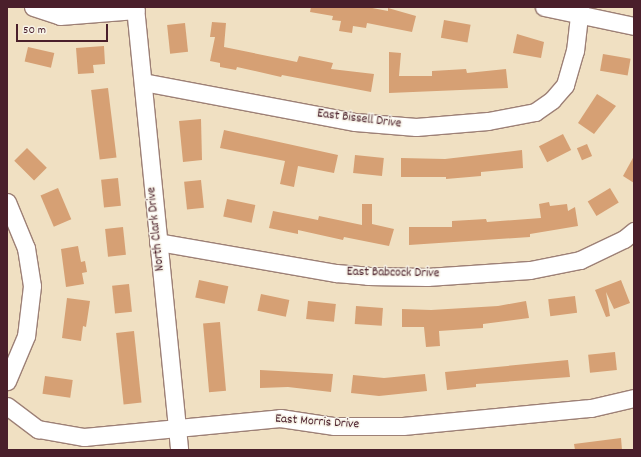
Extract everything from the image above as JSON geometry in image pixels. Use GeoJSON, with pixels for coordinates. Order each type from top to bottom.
{"type":"FeatureCollection","features":[{"type":"Feature","properties":{"kind":"street"},"geometry":{"type":"LineString","coordinates":[[33,7],[60,16],[136,9]]}},
{"type":"Feature","properties":{"kind":"street"},"geometry":{"type":"LineString","coordinates":[[544,7],[580,11],[634,26]]}},
{"type":"Feature","properties":{"kind":"street","name":"North Clark Drive"},"geometry":{"type":"LineString","coordinates":[[136,9],[179,450]]}},
{"type":"Feature","properties":{"kind":"street","name":"East Bissell Drive"},"geometry":{"type":"LineString","coordinates":[[143,82],[355,122],[416,126],[488,122],[535,112],[552,100],[565,85],[575,51],[580,11]]}},
{"type":"Feature","properties":{"kind":"street"},"geometry":{"type":"LineString","coordinates":[[7,202],[26,248],[32,286],[26,336],[7,381]]}},
{"type":"Feature","properties":{"kind":"street","name":"East Babcock Drive"},"geometry":{"type":"LineString","coordinates":[[158,242],[336,273],[396,277],[530,270],[580,260],[629,235]]}},
{"type":"Feature","properties":{"kind":"street","name":"East Morris Drive"},"geometry":{"type":"LineString","coordinates":[[7,406],[38,429],[84,437],[280,418],[334,426],[403,426],[591,408],[634,398]]}},
{"type":"Feature","properties":{"kind":"building"},"geometry":{"type":"Polygon","coordinates":[[[311,7],[367,7],[388,11],[388,8],[416,16],[412,32],[367,23],[366,28],[353,26],[352,33],[339,31],[341,21],[332,20],[333,16],[310,12],[311,7]]]}},
{"type":"Feature","properties":{"kind":"building"},"geometry":{"type":"Polygon","coordinates":[[[444,20],[471,25],[467,42],[441,38],[444,20]]]}},
{"type":"Feature","properties":{"kind":"building"},"geometry":{"type":"Polygon","coordinates":[[[212,22],[226,23],[224,47],[297,62],[299,56],[333,63],[331,69],[374,74],[371,92],[282,75],[281,77],[237,67],[236,70],[220,67],[220,63],[210,61],[215,37],[210,37],[212,22]]]}},
{"type":"Feature","properties":{"kind":"building"},"geometry":{"type":"Polygon","coordinates":[[[185,23],[188,52],[170,54],[167,25],[185,23]]]}},
{"type":"Feature","properties":{"kind":"building"},"geometry":{"type":"Polygon","coordinates":[[[517,34],[544,42],[541,58],[513,53],[517,34]]]}},
{"type":"Feature","properties":{"kind":"building"},"geometry":{"type":"Polygon","coordinates":[[[104,46],[105,64],[93,65],[94,73],[78,74],[76,48],[104,46]]]}},
{"type":"Feature","properties":{"kind":"building"},"geometry":{"type":"Polygon","coordinates":[[[28,47],[54,53],[51,68],[25,62],[28,47]]]}},
{"type":"Feature","properties":{"kind":"building"},"geometry":{"type":"Polygon","coordinates":[[[389,52],[401,53],[399,76],[432,76],[432,71],[466,69],[467,73],[506,69],[508,88],[389,93],[389,52]]]}},
{"type":"Feature","properties":{"kind":"building"},"geometry":{"type":"Polygon","coordinates":[[[603,54],[631,59],[628,76],[600,71],[603,54]]]}},
{"type":"Feature","properties":{"kind":"building"},"geometry":{"type":"Polygon","coordinates":[[[108,88],[117,157],[100,160],[91,90],[108,88]]]}},
{"type":"Feature","properties":{"kind":"building"},"geometry":{"type":"Polygon","coordinates":[[[597,94],[616,106],[594,134],[578,123],[597,94]]]}},
{"type":"Feature","properties":{"kind":"building"},"geometry":{"type":"Polygon","coordinates":[[[201,119],[202,160],[183,162],[179,121],[201,119]]]}},
{"type":"Feature","properties":{"kind":"building"},"geometry":{"type":"Polygon","coordinates":[[[224,130],[338,155],[334,173],[298,166],[294,187],[280,184],[285,161],[220,148],[224,130]]]}},
{"type":"Feature","properties":{"kind":"building"},"geometry":{"type":"Polygon","coordinates":[[[563,134],[571,150],[547,162],[539,146],[563,134]]]}},
{"type":"Feature","properties":{"kind":"building"},"geometry":{"type":"Polygon","coordinates":[[[587,144],[592,156],[582,160],[577,148],[587,144]]]}},
{"type":"Feature","properties":{"kind":"building"},"geometry":{"type":"Polygon","coordinates":[[[27,148],[47,168],[34,181],[14,161],[27,148]]]}},
{"type":"Feature","properties":{"kind":"building"},"geometry":{"type":"Polygon","coordinates":[[[522,150],[523,168],[481,172],[481,176],[446,179],[446,177],[401,177],[401,158],[445,159],[522,150]]]}},
{"type":"Feature","properties":{"kind":"building"},"geometry":{"type":"Polygon","coordinates":[[[355,155],[384,158],[382,176],[353,173],[355,155]]]}},
{"type":"Feature","properties":{"kind":"building"},"geometry":{"type":"Polygon","coordinates":[[[634,156],[634,183],[623,176],[634,156]]]}},
{"type":"Feature","properties":{"kind":"building"},"geometry":{"type":"Polygon","coordinates":[[[118,178],[121,206],[104,208],[101,180],[118,178]]]}},
{"type":"Feature","properties":{"kind":"building"},"geometry":{"type":"Polygon","coordinates":[[[201,180],[204,208],[187,210],[184,182],[201,180]]]}},
{"type":"Feature","properties":{"kind":"building"},"geometry":{"type":"Polygon","coordinates":[[[58,188],[71,219],[54,227],[41,195],[58,188]]]}},
{"type":"Feature","properties":{"kind":"building"},"geometry":{"type":"Polygon","coordinates":[[[610,188],[619,203],[596,216],[588,201],[610,188]]]}},
{"type":"Feature","properties":{"kind":"building"},"geometry":{"type":"Polygon","coordinates":[[[227,199],[255,205],[252,223],[223,217],[227,199]]]}},
{"type":"Feature","properties":{"kind":"building"},"geometry":{"type":"Polygon","coordinates":[[[549,202],[550,206],[567,204],[568,211],[575,207],[578,226],[530,234],[530,237],[409,245],[409,227],[452,227],[452,221],[486,219],[487,222],[541,218],[539,204],[549,202]]]}},
{"type":"Feature","properties":{"kind":"building"},"geometry":{"type":"Polygon","coordinates":[[[362,204],[372,204],[372,224],[394,229],[389,246],[344,237],[343,240],[298,230],[298,234],[269,228],[273,211],[318,220],[319,216],[362,225],[362,204]]]}},
{"type":"Feature","properties":{"kind":"building"},"geometry":{"type":"Polygon","coordinates":[[[123,227],[126,255],[108,257],[105,229],[123,227]]]}},
{"type":"Feature","properties":{"kind":"building"},"geometry":{"type":"Polygon","coordinates":[[[78,246],[81,262],[85,261],[87,272],[82,273],[84,284],[66,287],[61,249],[78,246]]]}},
{"type":"Feature","properties":{"kind":"building"},"geometry":{"type":"Polygon","coordinates":[[[199,280],[228,286],[225,304],[195,298],[199,280]]]}},
{"type":"Feature","properties":{"kind":"building"},"geometry":{"type":"Polygon","coordinates":[[[621,280],[630,303],[614,309],[606,292],[610,316],[606,317],[595,290],[621,280]]]}},
{"type":"Feature","properties":{"kind":"building"},"geometry":{"type":"Polygon","coordinates":[[[129,284],[132,312],[115,314],[112,286],[129,284]]]}},
{"type":"Feature","properties":{"kind":"building"},"geometry":{"type":"Polygon","coordinates":[[[261,294],[289,300],[286,317],[257,311],[261,294]]]}},
{"type":"Feature","properties":{"kind":"building"},"geometry":{"type":"Polygon","coordinates":[[[575,296],[577,313],[550,316],[548,299],[575,296]]]}},
{"type":"Feature","properties":{"kind":"building"},"geometry":{"type":"Polygon","coordinates":[[[67,298],[90,301],[86,327],[83,326],[81,341],[62,338],[67,298]]]}},
{"type":"Feature","properties":{"kind":"building"},"geometry":{"type":"Polygon","coordinates":[[[308,301],[336,304],[334,322],[306,319],[308,301]]]}},
{"type":"Feature","properties":{"kind":"building"},"geometry":{"type":"Polygon","coordinates":[[[526,301],[529,318],[483,324],[483,328],[439,331],[440,346],[426,347],[424,327],[402,327],[402,309],[431,310],[498,306],[526,301]]]}},
{"type":"Feature","properties":{"kind":"building"},"geometry":{"type":"Polygon","coordinates":[[[356,306],[383,308],[382,326],[355,324],[356,306]]]}},
{"type":"Feature","properties":{"kind":"building"},"geometry":{"type":"Polygon","coordinates":[[[220,322],[226,391],[209,392],[203,323],[220,322]]]}},
{"type":"Feature","properties":{"kind":"building"},"geometry":{"type":"Polygon","coordinates":[[[134,331],[142,403],[124,404],[116,333],[134,331]]]}},
{"type":"Feature","properties":{"kind":"building"},"geometry":{"type":"Polygon","coordinates":[[[615,352],[617,370],[590,373],[588,355],[615,352]]]}},
{"type":"Feature","properties":{"kind":"building"},"geometry":{"type":"Polygon","coordinates":[[[568,360],[570,377],[476,384],[476,387],[447,390],[445,372],[568,360]]]}},
{"type":"Feature","properties":{"kind":"building"},"geometry":{"type":"Polygon","coordinates":[[[260,370],[333,374],[331,392],[288,387],[260,388],[260,370]]]}},
{"type":"Feature","properties":{"kind":"building"},"geometry":{"type":"Polygon","coordinates":[[[425,374],[427,391],[379,396],[351,393],[353,375],[384,378],[425,374]]]}},
{"type":"Feature","properties":{"kind":"building"},"geometry":{"type":"Polygon","coordinates":[[[45,376],[73,380],[70,398],[42,394],[45,376]]]}},
{"type":"Feature","properties":{"kind":"building"},"geometry":{"type":"Polygon","coordinates":[[[621,438],[622,450],[575,450],[574,444],[621,438]]]}}]}
